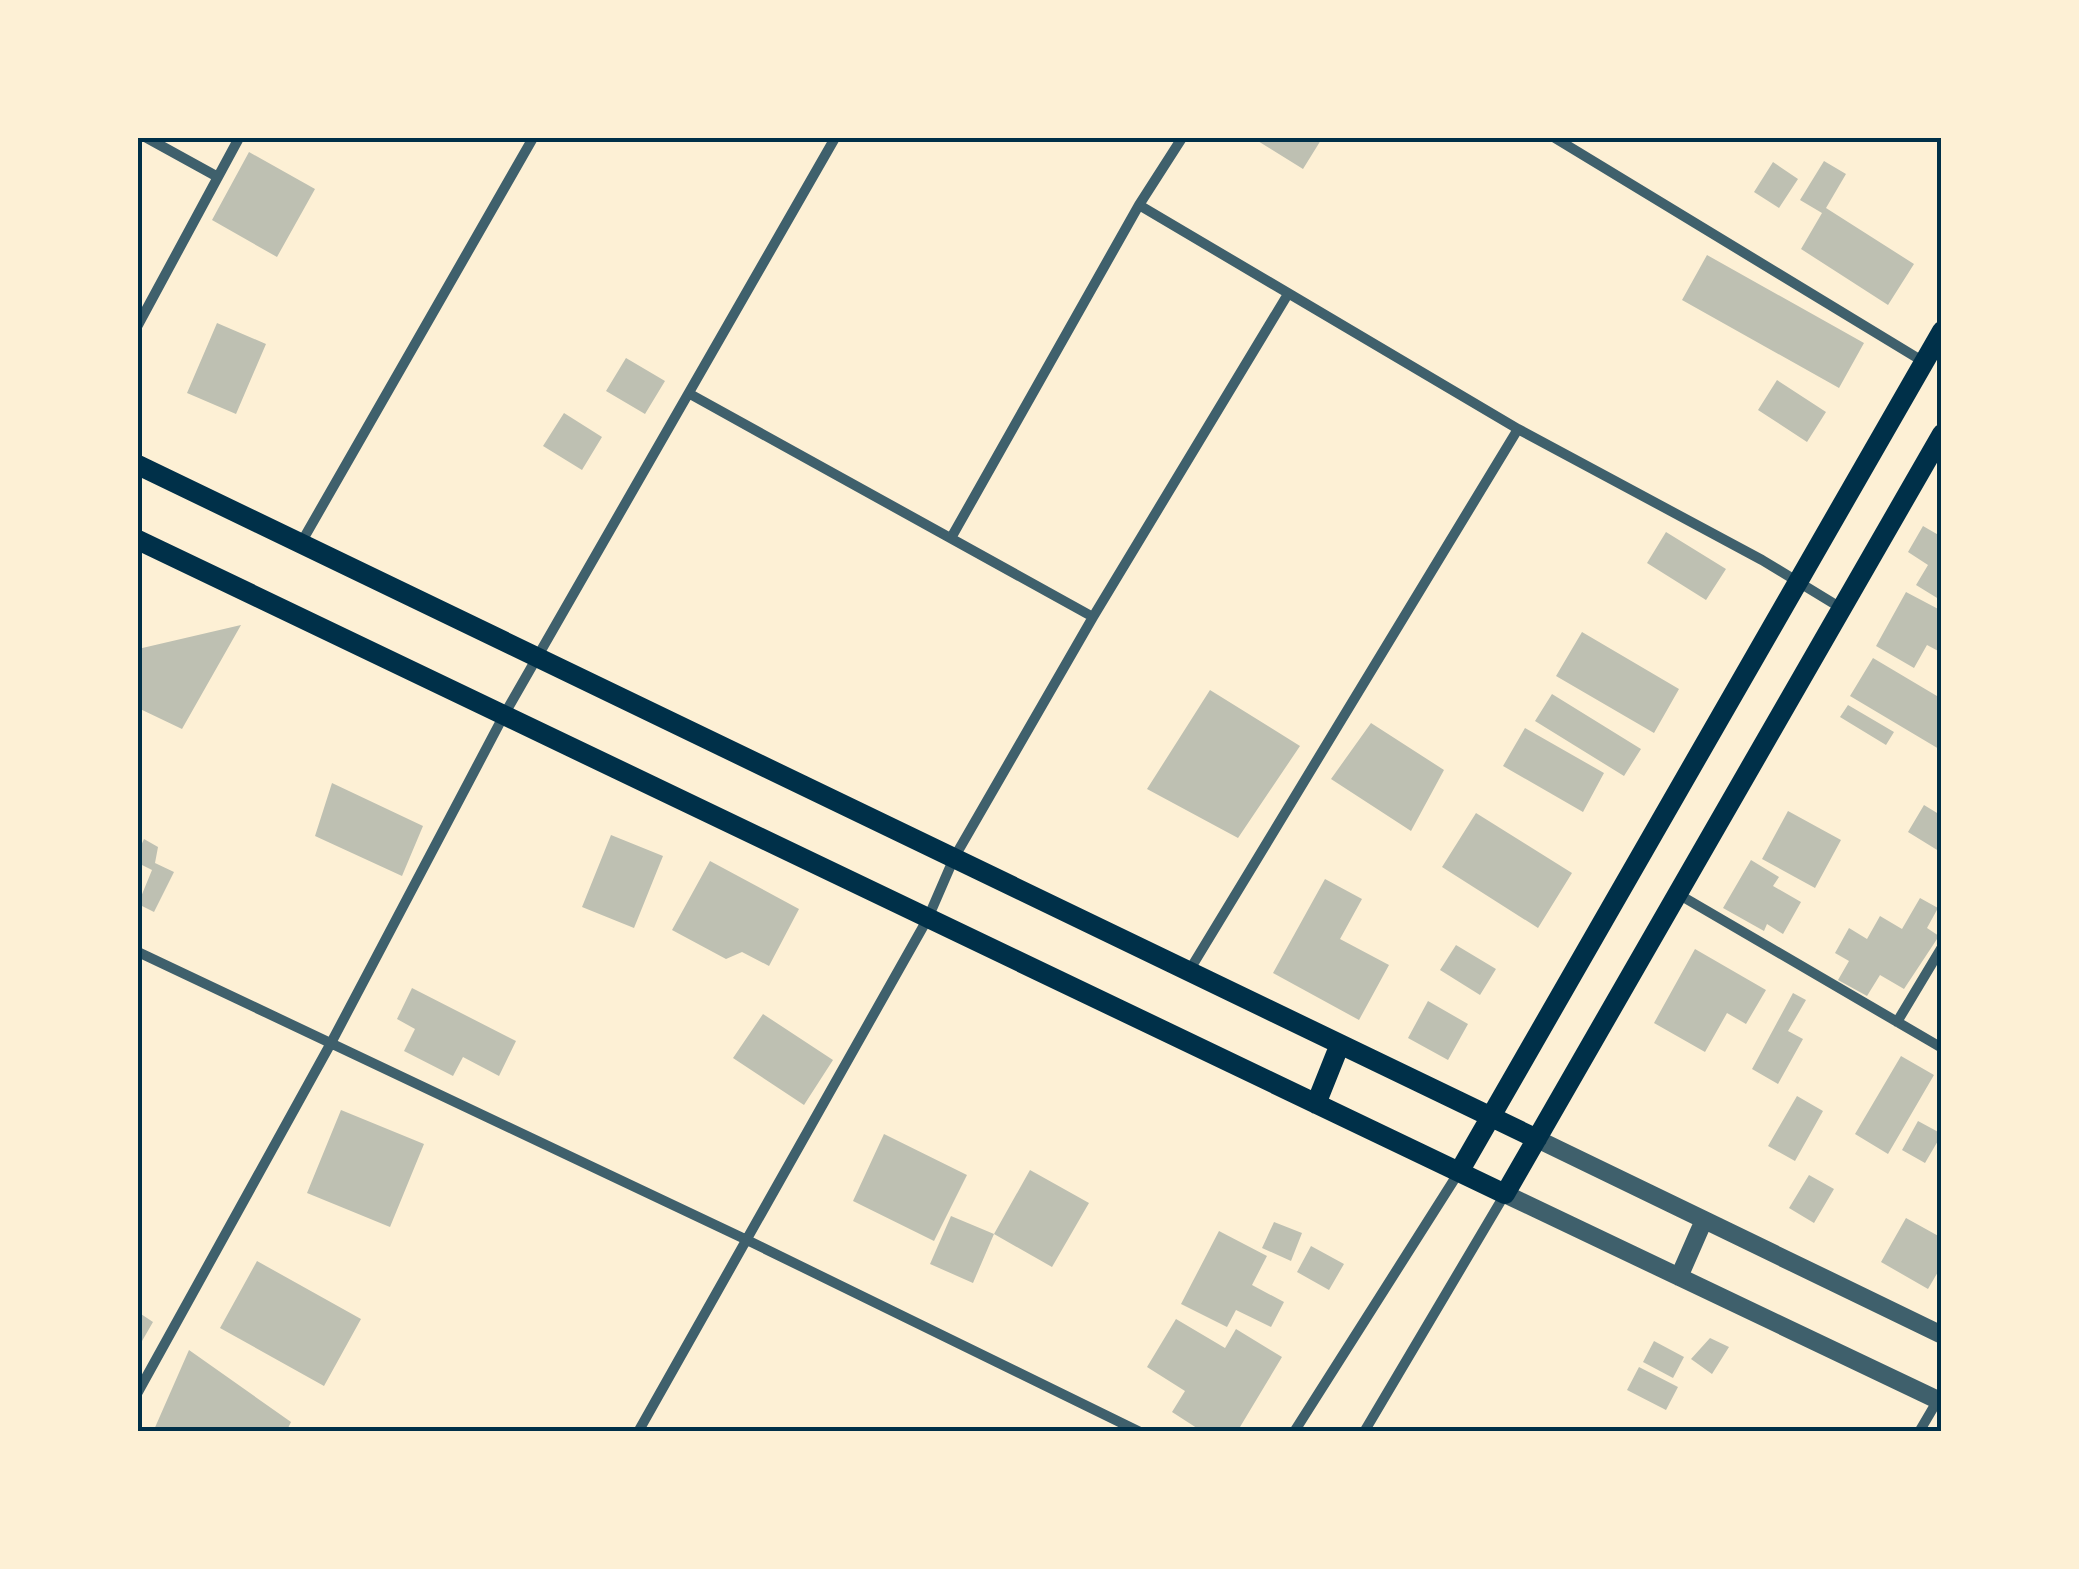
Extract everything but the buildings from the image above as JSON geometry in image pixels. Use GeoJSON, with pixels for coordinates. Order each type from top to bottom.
{"type":"FeatureCollection","features":[{"type":"Feature","properties":{"kind":"main road"},"geometry":{"type":"LineString","coordinates":[[1459,1172],[1942,331]]}},
{"type":"Feature","properties":{"kind":"main road"},"geometry":{"type":"LineString","coordinates":[[138,540],[1505,1194],[1942,434]]}},
{"type":"Feature","properties":{"kind":"main road"},"geometry":{"type":"LineString","coordinates":[[138,465],[1537,1139]]}},
{"type":"Feature","properties":{"kind":"main road"},"geometry":{"type":"LineString","coordinates":[[1316,1104],[1340,1044]]}},
{"type":"Feature","properties":{"kind":"street"},"geometry":{"type":"LineString","coordinates":[[146,138],[216,176]]}},
{"type":"Feature","properties":{"kind":"street"},"geometry":{"type":"LineString","coordinates":[[138,324],[239,138]]}},
{"type":"Feature","properties":{"kind":"street"},"geometry":{"type":"LineString","coordinates":[[301,544],[533,138]]}},
{"type":"Feature","properties":{"kind":"street"},"geometry":{"type":"LineString","coordinates":[[138,1392],[331,1043],[504,715],[835,138]]}},
{"type":"Feature","properties":{"kind":"street"},"geometry":{"type":"LineString","coordinates":[[951,538],[1182,138]]}},
{"type":"Feature","properties":{"kind":"street"},"geometry":{"type":"LineString","coordinates":[[1555,138],[1924,362]]}},
{"type":"Feature","properties":{"kind":"street"},"geometry":{"type":"LineString","coordinates":[[1140,205],[1518,428],[1841,608]]}},
{"type":"Feature","properties":{"kind":"street"},"geometry":{"type":"LineString","coordinates":[[638,1432],[928,918],[954,858],[1092,617],[1288,294]]}},
{"type":"Feature","properties":{"kind":"street"},"geometry":{"type":"LineString","coordinates":[[690,394],[1092,617]]}},
{"type":"Feature","properties":{"kind":"street"},"geometry":{"type":"LineString","coordinates":[[1189,972],[1518,428]]}},
{"type":"Feature","properties":{"kind":"street"},"geometry":{"type":"LineString","coordinates":[[1678,894],[1942,1048]]}},
{"type":"Feature","properties":{"kind":"street"},"geometry":{"type":"LineString","coordinates":[[1897,1022],[1942,947]]}},
{"type":"Feature","properties":{"kind":"street"},"geometry":{"type":"LineString","coordinates":[[138,952],[747,1240],[1140,1432]]}},
{"type":"Feature","properties":{"kind":"street"},"geometry":{"type":"LineString","coordinates":[[1537,1139],[1942,1334]]}},
{"type":"Feature","properties":{"kind":"street"},"geometry":{"type":"LineString","coordinates":[[1294,1432],[1459,1172]]}},
{"type":"Feature","properties":{"kind":"street"},"geometry":{"type":"LineString","coordinates":[[1364,1432],[1505,1194],[1940,1399],[1919,1432]]}},
{"type":"Feature","properties":{"kind":"street"},"geometry":{"type":"LineString","coordinates":[[1679,1277],[1704,1220]]}}]}
